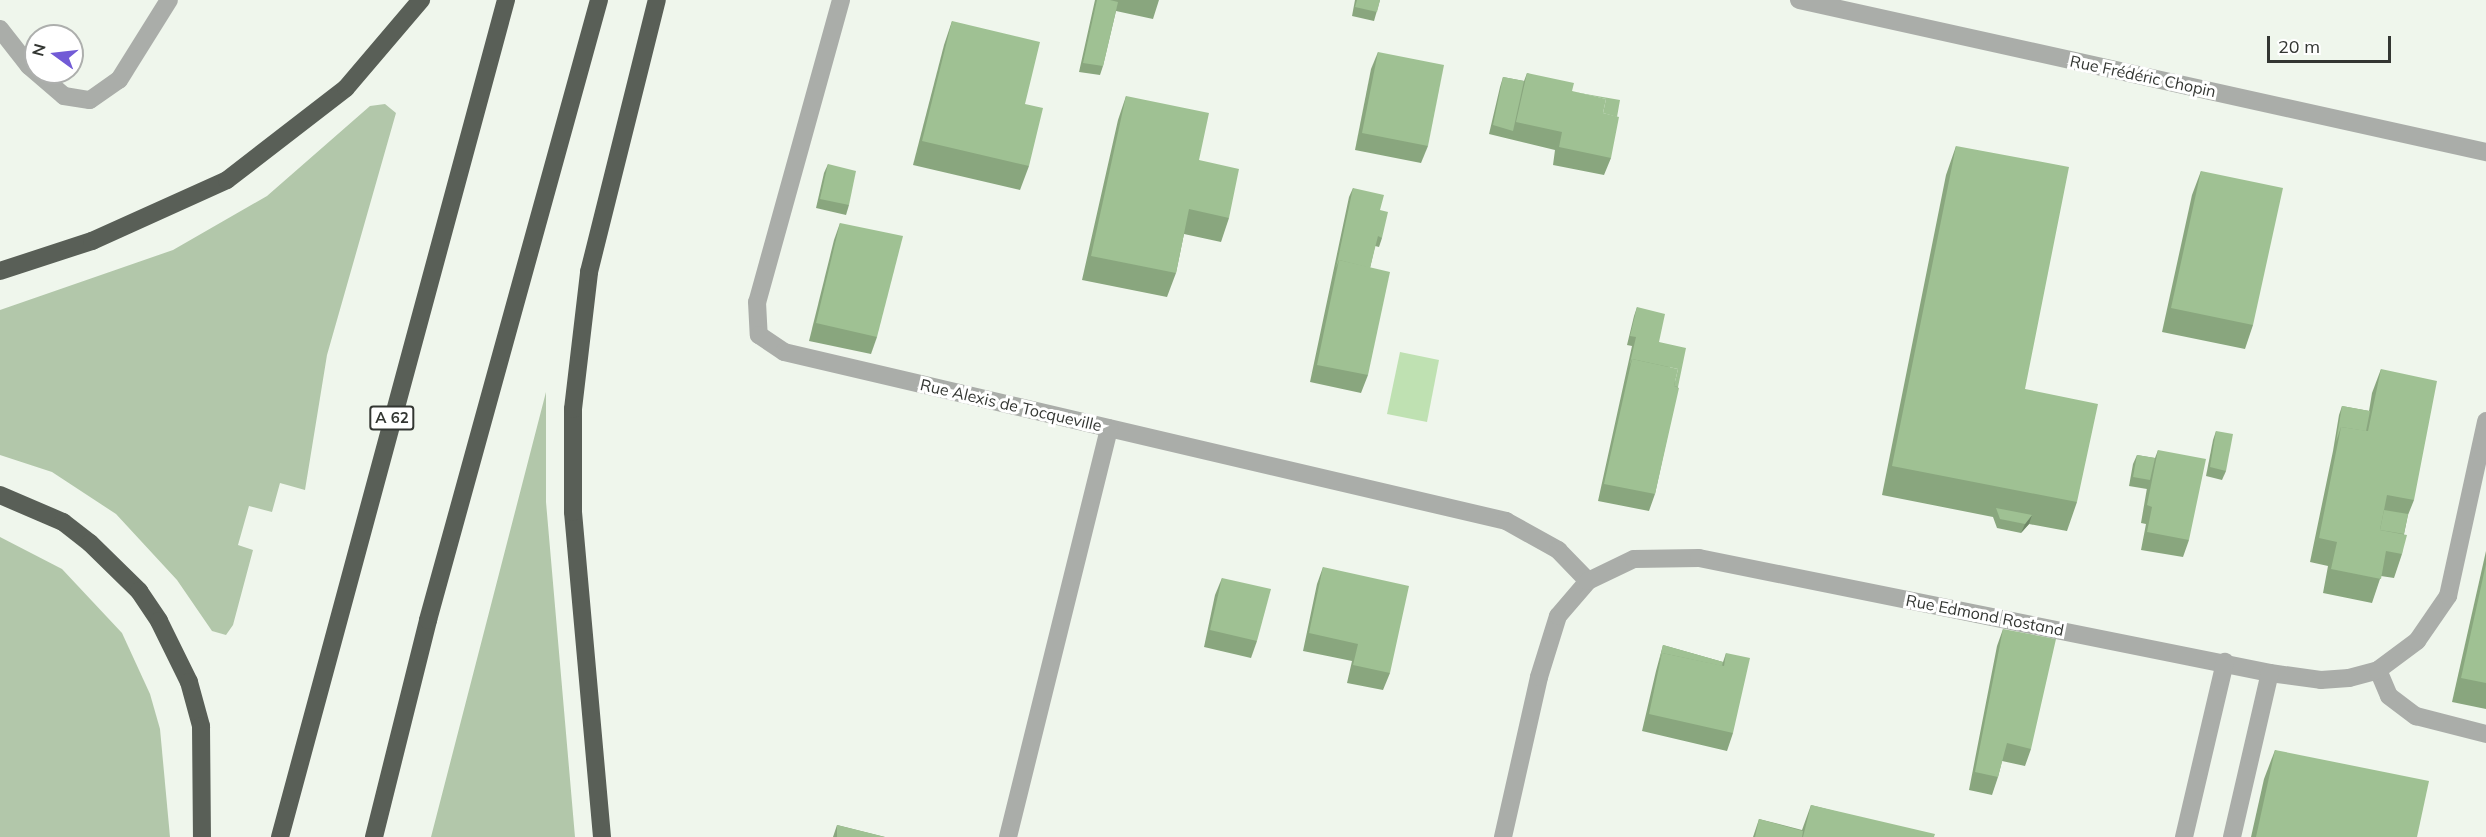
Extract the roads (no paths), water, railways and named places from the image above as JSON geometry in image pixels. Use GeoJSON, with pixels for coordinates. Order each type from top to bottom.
{"type":"FeatureCollection","features":[{"type":"Feature","properties":{"kind":"highway"},"geometry":{"type":"LineString","coordinates":[[0,271],[92,241],[227,180],[346,88],[422,0]]}},
{"type":"Feature","properties":{"kind":"highway","name":"A 62"},"geometry":{"type":"LineString","coordinates":[[280,837],[506,0]]}},
{"type":"Feature","properties":{"kind":"highway"},"geometry":{"type":"LineString","coordinates":[[374,837],[431,608],[599,0]]}},
{"type":"Feature","properties":{"kind":"highway"},"geometry":{"type":"LineString","coordinates":[[602,837],[573,512],[573,409],[588,273],[657,0]]}},
{"type":"Feature","properties":{"kind":"highway"},"geometry":{"type":"LineString","coordinates":[[0,495],[63,522],[90,543],[139,591],[159,621],[189,682],[201,726],[202,837]]}},
{"type":"Feature","properties":{"kind":"street"},"geometry":{"type":"LineString","coordinates":[[0,29],[29,66],[64,96],[90,100],[119,80],[169,0]]}},
{"type":"Feature","properties":{"kind":"street","name":"Rue Alexis de Tocqueville"},"geometry":{"type":"LineString","coordinates":[[841,0],[758,302],[759,335],[784,352],[1506,521],[1558,550],[1588,581]]}},
{"type":"Feature","properties":{"kind":"street","name":"Rue Frédéric Chopin"},"geometry":{"type":"LineString","coordinates":[[1799,0],[2486,152]]}},
{"type":"Feature","properties":{"kind":"street","name":"Rue Edmond Rostand"},"geometry":{"type":"LineString","coordinates":[[1503,837],[1539,676],[1558,616],[1588,581],[1634,559],[1699,558],[2225,662],[2270,673],[2321,680],[2378,670],[2417,641],[2448,596],[2486,421]]}},
{"type":"Feature","properties":{"kind":"street"},"geometry":{"type":"LineString","coordinates":[[1008,837],[1109,428]]}},
{"type":"Feature","properties":{"kind":"street"},"geometry":{"type":"LineString","coordinates":[[2184,837],[2225,662]]}},
{"type":"Feature","properties":{"kind":"street"},"geometry":{"type":"LineString","coordinates":[[2378,670],[2390,696],[2416,716],[2486,734]]}},
{"type":"Feature","properties":{"kind":"street"},"geometry":{"type":"LineString","coordinates":[[2232,837],[2270,673]]}}]}
